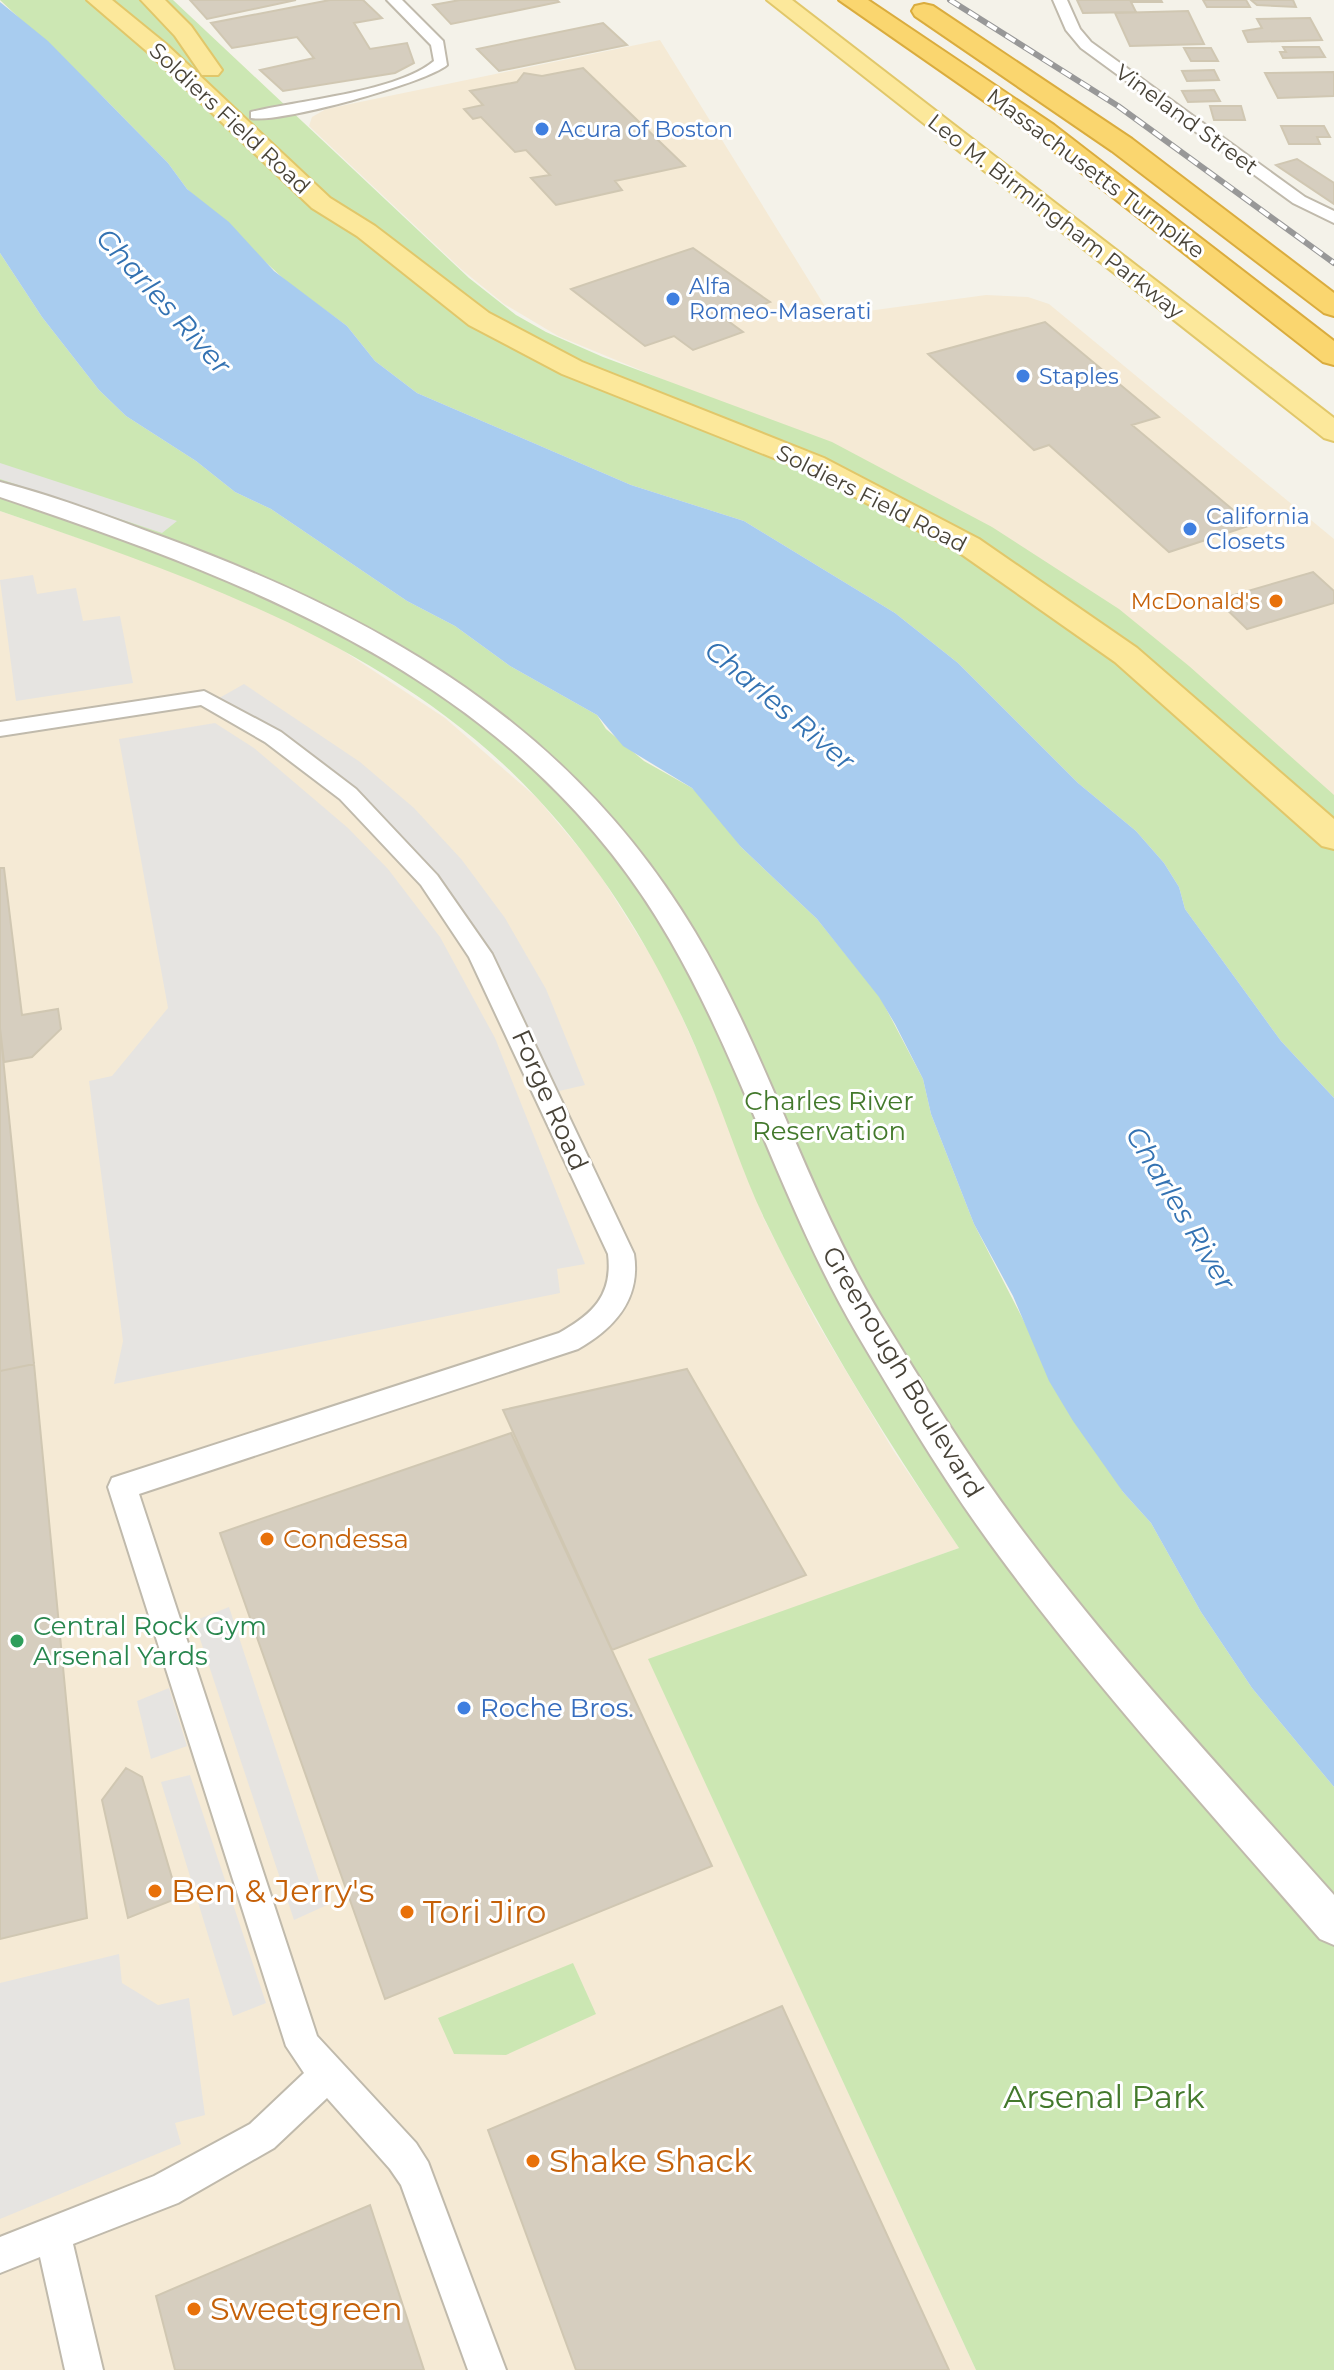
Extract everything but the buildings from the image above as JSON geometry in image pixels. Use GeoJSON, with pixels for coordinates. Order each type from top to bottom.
{"type":"FeatureCollection","features":[{"type":"Feature","properties":{"kind":"highway","name":"Massachusetts Turnpike"},"geometry":{"type":"LineString","coordinates":[[851,0],[1045,131],[1334,356]]}},
{"type":"Feature","properties":{"kind":"highway","name":"Massachusetts Turnpike"},"geometry":{"type":"LineString","coordinates":[[906,0],[1101,130],[1334,307]]}},
{"type":"Feature","properties":{"kind":"main road"},"geometry":{"type":"LineString","coordinates":[[79,0],[158,49]]}},
{"type":"Feature","properties":{"kind":"main road","name":"Soldiers Field Road"},"geometry":{"type":"LineString","coordinates":[[98,0],[158,49],[321,203],[366,231],[443,294],[522,345],[572,368],[814,464],[888,501],[993,561],[1153,678],[1334,838]]}},
{"type":"Feature","properties":{"kind":"main road","name":"Soldiers Field Road"},"geometry":{"type":"LineString","coordinates":[[126,0],[210,70],[257,115],[342,198],[366,231]]}},
{"type":"Feature","properties":{"kind":"main road"},"geometry":{"type":"LineString","coordinates":[[152,0],[180,27],[210,70]]}},
{"type":"Feature","properties":{"kind":"main road","name":"Leo M. Birmingham Parkway"},"geometry":{"type":"LineString","coordinates":[[778,0],[1334,432]]}},
{"type":"Feature","properties":{"kind":"street"},"geometry":{"type":"LineString","coordinates":[[257,115],[412,81],[435,71],[442,62],[440,49],[394,0]]}},
{"type":"Feature","properties":{"kind":"street","name":"Vineland Street"},"geometry":{"type":"LineString","coordinates":[[1060,0],[1073,30],[1086,45],[1299,200],[1334,218]]}},
{"type":"Feature","properties":{"kind":"street","name":"Greenough Boulevard"},"geometry":{"type":"LineString","coordinates":[[0,489],[173,546],[278,592],[371,639],[486,710],[558,771],[594,808],[628,850],[683,935],[845,1286],[963,1475],[1066,1615],[1334,1925]]}},
{"type":"Feature","properties":{"kind":"street","name":"Forge Road"},"geometry":{"type":"LineString","coordinates":[[0,729],[204,698],[273,737],[348,794],[429,880],[480,954],[520,1033],[615,1240],[624,1267],[623,1287],[615,1305],[601,1320],[568,1341],[122,1487],[298,2032],[311,2057],[327,2075]]}},
{"type":"Feature","properties":{"kind":"street"},"geometry":{"type":"LineString","coordinates":[[0,2255],[165,2190],[262,2136],[327,2075],[403,2156],[415,2175],[487,2370]]}},
{"type":"Feature","properties":{"kind":"street"},"geometry":{"type":"LineString","coordinates":[[53,2235],[84,2370]]}},
{"type":"Feature","properties":{"kind":"shaded area"},"geometry":{"type":"Polygon","coordinates":[[[660,40],[831,316],[986,295],[1028,297],[1049,304],[1334,539],[1334,796],[686,389],[558,336],[504,304],[461,269],[309,126],[312,117],[326,109],[660,40]]]}},
{"type":"Feature","properties":{"kind":"shaded area"},"geometry":{"type":"Polygon","coordinates":[[[0,463],[177,521],[162,533],[0,479],[0,463]]]}},
{"type":"Feature","properties":{"kind":"shaded area"},"geometry":{"type":"Polygon","coordinates":[[[0,511],[168,569],[277,616],[333,644],[445,718],[537,798],[595,867],[663,975],[708,1075],[764,1219],[815,1319],[893,1450],[959,1548],[649,1660],[976,2370],[0,2370],[0,511]]]}},
{"type":"Feature","properties":{"kind":"shaded area"},"geometry":{"type":"Polygon","coordinates":[[[33,575],[37,594],[76,588],[83,621],[120,616],[133,683],[16,701],[0,580],[33,575]]]}},
{"type":"Feature","properties":{"kind":"shaded area"},"geometry":{"type":"Polygon","coordinates":[[[244,684],[360,762],[414,808],[462,860],[505,918],[546,989],[585,1085],[546,1094],[520,1033],[392,837],[214,701],[244,684]]]}},
{"type":"Feature","properties":{"kind":"shaded area"},"geometry":{"type":"Polygon","coordinates":[[[215,723],[254,748],[348,828],[388,869],[440,937],[495,1038],[585,1264],[557,1269],[560,1293],[114,1384],[123,1341],[89,1081],[112,1076],[168,1008],[119,739],[215,723]]]}},
{"type":"Feature","properties":{"kind":"shaded area"},"geometry":{"type":"Polygon","coordinates":[[[229,1607],[327,1905],[294,1920],[194,1621],[229,1607]]]}},
{"type":"Feature","properties":{"kind":"shaded area"},"geometry":{"type":"Polygon","coordinates":[[[169,1688],[187,1746],[151,1759],[137,1701],[169,1688]]]}},
{"type":"Feature","properties":{"kind":"shaded area"},"geometry":{"type":"Polygon","coordinates":[[[190,1775],[266,2003],[233,2016],[161,1782],[190,1775]]]}},
{"type":"Feature","properties":{"kind":"shaded area"},"geometry":{"type":"Polygon","coordinates":[[[119,1954],[122,1983],[158,2005],[189,1998],[205,2115],[175,2123],[181,2144],[0,2219],[0,1983],[119,1954]]]}},
{"type":"Feature","properties":{"kind":"green space"},"geometry":{"type":"Polygon","coordinates":[[[0,0],[173,0],[469,278],[516,315],[603,357],[832,442],[992,527],[1119,609],[1189,666],[1334,795],[1334,1098],[1281,1041],[1185,909],[1179,887],[1164,863],[1136,831],[1078,783],[958,663],[895,613],[744,521],[631,485],[417,393],[375,361],[347,326],[287,282],[187,189],[168,163],[104,98],[0,0]]]}},
{"type":"Feature","properties":{"kind":"green space"},"geometry":{"type":"Polygon","coordinates":[[[0,253],[42,317],[99,390],[126,416],[196,461],[235,492],[271,509],[407,601],[455,626],[510,666],[597,715],[606,729],[644,761],[692,788],[709,804],[741,847],[817,919],[880,997],[923,1079],[931,1114],[974,1224],[1031,1335],[1123,1492],[1151,1523],[1201,1612],[1252,1688],[1334,1787],[1334,2370],[976,2370],[648,1659],[959,1548],[856,1388],[787,1264],[750,1186],[692,1039],[636,930],[590,862],[538,799],[482,745],[421,699],[356,658],[288,622],[217,591],[0,511],[0,253]]]}},
{"type":"Feature","properties":{"kind":"green space"},"geometry":{"type":"Polygon","coordinates":[[[573,1963],[596,2014],[506,2055],[454,2054],[438,2018],[573,1963]]]}},
{"type":"Feature","properties":{"kind":"water","name":"Charles River"},"geometry":{"type":"Polygon","coordinates":[[[0,2],[48,41],[168,163],[187,189],[229,222],[274,271],[347,326],[375,361],[417,393],[631,485],[744,521],[895,613],[958,663],[1078,783],[1136,831],[1164,863],[1179,887],[1185,909],[1281,1041],[1334,1098],[1334,1787],[1252,1688],[1201,1612],[1151,1523],[1123,1492],[1049,1381],[1013,1296],[974,1224],[931,1114],[923,1079],[879,997],[817,919],[741,847],[692,788],[623,746],[597,715],[510,666],[455,626],[407,601],[271,509],[235,492],[196,461],[126,416],[99,390],[42,317],[0,253],[0,2]]]}},
{"type":"Feature","properties":{"kind":"railway"},"geometry":{"type":"LineString","coordinates":[[950,0],[1118,106],[1334,263]]}},
{"type":"Feature","properties":{"kind":"place","name":"Acura of Boston"},"geometry":{"type":"Point","coordinates":[542,129]}},
{"type":"Feature","properties":{"kind":"place","name":"Alfa Romeo-Maserati"},"geometry":{"type":"Point","coordinates":[673,299]}},
{"type":"Feature","properties":{"kind":"place","name":"Staples"},"geometry":{"type":"Point","coordinates":[1023,376]}},
{"type":"Feature","properties":{"kind":"place","name":"California Closets"},"geometry":{"type":"Point","coordinates":[1190,529]}},
{"type":"Feature","properties":{"kind":"place","name":"McDonald's"},"geometry":{"type":"Point","coordinates":[1276,601]}},
{"type":"Feature","properties":{"kind":"place","name":"Condessa"},"geometry":{"type":"Point","coordinates":[267,1539]}},
{"type":"Feature","properties":{"kind":"place","name":"Central Rock Gym Arsenal Yards"},"geometry":{"type":"Point","coordinates":[17,1641]}},
{"type":"Feature","properties":{"kind":"place","name":"Roche Bros."},"geometry":{"type":"Point","coordinates":[464,1708]}},
{"type":"Feature","properties":{"kind":"place","name":"Ben & Jerry's"},"geometry":{"type":"Point","coordinates":[155,1891]}},
{"type":"Feature","properties":{"kind":"place","name":"Tori Jiro"},"geometry":{"type":"Point","coordinates":[407,1912]}},
{"type":"Feature","properties":{"kind":"place","name":"Shake Shack"},"geometry":{"type":"Point","coordinates":[533,2161]}},
{"type":"Feature","properties":{"kind":"place","name":"Sweetgreen"},"geometry":{"type":"Point","coordinates":[194,2309]}},
{"type":"Feature","properties":{"kind":"park label","name":"Charles River Reservation"},"geometry":{"type":"Point","coordinates":[829,1116]}},
{"type":"Feature","properties":{"kind":"park label","name":"Arsenal Park"},"geometry":{"type":"Point","coordinates":[1104,2097]}}]}
